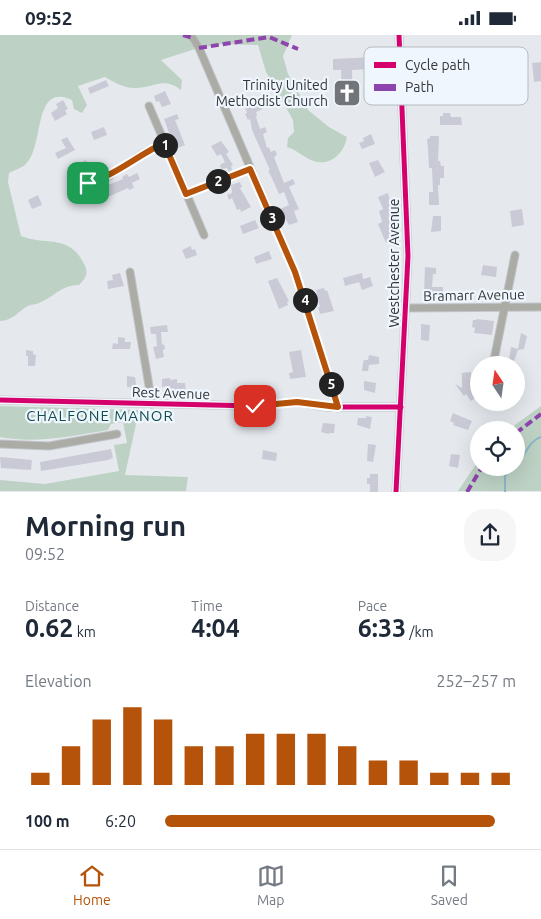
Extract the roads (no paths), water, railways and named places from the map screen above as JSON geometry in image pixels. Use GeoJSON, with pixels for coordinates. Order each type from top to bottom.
{"type":"FeatureCollection","features":[{"type":"Feature","properties":{"kind":"street"},"geometry":{"type":"LineString","coordinates":[[191,35],[199,48],[295,272],[338,407]]}},
{"type":"Feature","properties":{"kind":"street","name":"Westchester Avenue"},"geometry":{"type":"LineString","coordinates":[[396,491],[407,308],[408,247],[402,105]]}},
{"type":"Feature","properties":{"kind":"street"},"geometry":{"type":"LineString","coordinates":[[149,106],[204,235]]}},
{"type":"Feature","properties":{"kind":"street"},"geometry":{"type":"LineString","coordinates":[[78,191],[88,183],[109,176],[142,154],[164,143]]}},
{"type":"Feature","properties":{"kind":"street"},"geometry":{"type":"LineString","coordinates":[[186,194],[250,169]]}},
{"type":"Feature","properties":{"kind":"street"},"geometry":{"type":"LineString","coordinates":[[495,356],[515,255]]}},
{"type":"Feature","properties":{"kind":"street"},"geometry":{"type":"LineString","coordinates":[[130,272],[152,403]]}},
{"type":"Feature","properties":{"kind":"street","name":"Bramarr Avenue"},"geometry":{"type":"LineString","coordinates":[[407,308],[541,307]]}},
{"type":"Feature","properties":{"kind":"street","name":"Rest Avenue"},"geometry":{"type":"LineString","coordinates":[[0,400],[255,406],[297,402],[338,407],[401,407]]}},
{"type":"Feature","properties":{"kind":"street"},"geometry":{"type":"LineString","coordinates":[[0,444],[49,446],[117,434]]}},
{"type":"Feature","properties":{"kind":"waterway"},"geometry":{"type":"LineString","coordinates":[[525,452],[533,442],[541,437]]}},
{"type":"Feature","properties":{"kind":"waterway"},"geometry":{"type":"LineString","coordinates":[[505,476],[505,492]]}},
{"type":"Feature","properties":{"kind":"place","name":"Trinity United Methodist Church"},"geometry":{"type":"Point","coordinates":[347,93]}},
{"type":"Feature","properties":{"kind":"district","name":"CHALFONE MANOR"},"geometry":{"type":"Point","coordinates":[100,416]}}]}
